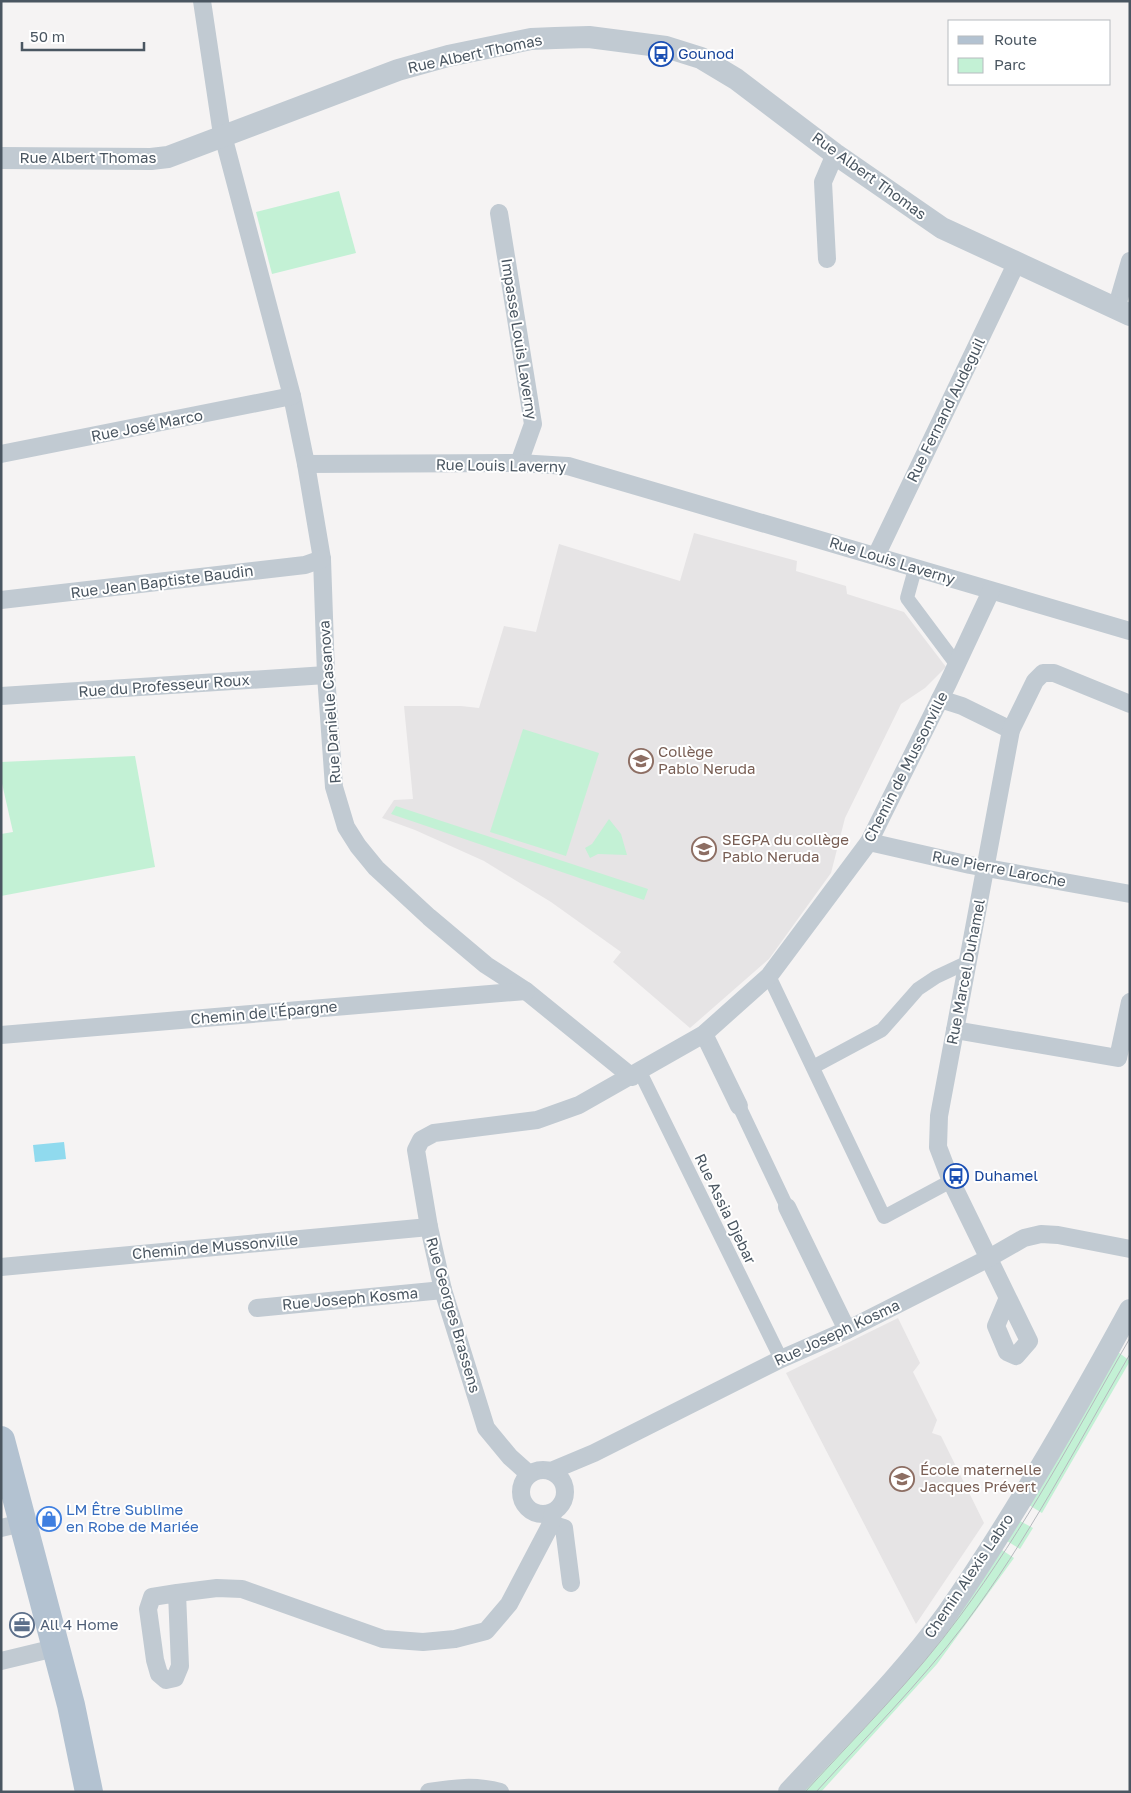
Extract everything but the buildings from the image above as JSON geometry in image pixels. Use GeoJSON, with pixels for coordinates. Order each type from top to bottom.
{"type":"FeatureCollection","features":[{"type":"Feature","properties":{"kind":"main road"},"geometry":{"type":"LineString","coordinates":[[1,1440],[11,1525],[55,1648],[85,1764],[89,1792]]}},
{"type":"Feature","properties":{"kind":"street"},"geometry":{"type":"LineString","coordinates":[[202,1],[223,137],[292,396],[306,464]]}},
{"type":"Feature","properties":{"kind":"street","name":"Rue Albert Thomas"},"geometry":{"type":"LineString","coordinates":[[1,158],[151,159],[168,157],[398,70],[448,56],[531,39],[589,37],[666,47],[701,58],[736,79],[834,154],[942,228],[1016,264],[1123,312]]}},
{"type":"Feature","properties":{"kind":"street"},"geometry":{"type":"LineString","coordinates":[[827,259],[822,182],[834,154]]}},
{"type":"Feature","properties":{"kind":"street","name":"Impasse Louis Laverny"},"geometry":{"type":"LineString","coordinates":[[499,213],[533,424],[519,463]]}},
{"type":"Feature","properties":{"kind":"street"},"geometry":{"type":"LineString","coordinates":[[1123,312],[1130,261]]}},
{"type":"Feature","properties":{"kind":"street","name":"Rue Fernand Audeguil"},"geometry":{"type":"LineString","coordinates":[[876,556],[1016,264]]}},
{"type":"Feature","properties":{"kind":"street","name":"Rue José Marco"},"geometry":{"type":"LineString","coordinates":[[1,454],[292,396]]}},
{"type":"Feature","properties":{"kind":"street","name":"Rue Louis Laverny"},"geometry":{"type":"LineString","coordinates":[[306,464],[519,463],[568,466],[1130,631]]}},
{"type":"Feature","properties":{"kind":"street","name":"Rue Danielle Casanova"},"geometry":{"type":"LineString","coordinates":[[306,464],[322,559],[326,675],[334,786],[346,827],[358,846],[376,868],[429,917],[486,965],[526,991],[636,1074]]}},
{"type":"Feature","properties":{"kind":"street","name":"Rue Jean Baptiste Baudin"},"geometry":{"type":"LineString","coordinates":[[1,600],[305,565],[322,559]]}},
{"type":"Feature","properties":{"kind":"street"},"geometry":{"type":"LineString","coordinates":[[915,569],[907,598],[957,665]]}},
{"type":"Feature","properties":{"kind":"street","name":"Chemin de Mussonville"},"geometry":{"type":"LineString","coordinates":[[421,1140],[434,1133],[537,1120],[579,1105],[704,1034],[770,976],[868,842],[957,665],[991,591]]}},
{"type":"Feature","properties":{"kind":"street","name":"Rue Marcel Duhamel"},"geometry":{"type":"LineString","coordinates":[[1007,1300],[989,1258],[951,1181],[938,1147],[939,1116],[1011,730],[1035,681],[1042,673],[1054,673],[1130,704]]}},
{"type":"Feature","properties":{"kind":"street","name":"Rue du Professeur Roux"},"geometry":{"type":"LineString","coordinates":[[1,696],[326,675]]}},
{"type":"Feature","properties":{"kind":"street"},"geometry":{"type":"LineString","coordinates":[[940,699],[962,706],[1011,730]]}},
{"type":"Feature","properties":{"kind":"street","name":"Rue Pierre Laroche"},"geometry":{"type":"LineString","coordinates":[[868,842],[986,868],[1130,894]]}},
{"type":"Feature","properties":{"kind":"street"},"geometry":{"type":"LineString","coordinates":[[813,1067],[882,1030],[918,989],[936,977],[968,962]]}},
{"type":"Feature","properties":{"kind":"street"},"geometry":{"type":"LineString","coordinates":[[770,976],[884,1217],[951,1181]]}},
{"type":"Feature","properties":{"kind":"street","name":"Chemin de l'Épargne"},"geometry":{"type":"LineString","coordinates":[[1,1035],[526,991]]}},
{"type":"Feature","properties":{"kind":"street"},"geometry":{"type":"LineString","coordinates":[[955,1030],[1124,1059],[1129,1005]]}},
{"type":"Feature","properties":{"kind":"street"},"geometry":{"type":"LineString","coordinates":[[704,1034],[846,1330]]}},
{"type":"Feature","properties":{"kind":"street","name":"Rue Assia Djebar"},"geometry":{"type":"LineString","coordinates":[[636,1074],[781,1359]]}},
{"type":"Feature","properties":{"kind":"street","name":"Rue Georges Brassens"},"geometry":{"type":"LineString","coordinates":[[421,1140],[416,1150],[429,1227],[443,1290],[486,1428],[510,1457],[529,1474]]}},
{"type":"Feature","properties":{"kind":"street","name":"Chemin de Mussonville"},"geometry":{"type":"LineString","coordinates":[[1,1267],[429,1227]]}},
{"type":"Feature","properties":{"kind":"street","name":"Rue Joseph Kosma"},"geometry":{"type":"LineString","coordinates":[[550,1471],[594,1453],[781,1359],[846,1330],[989,1258],[1024,1238],[1041,1234],[1058,1235],[1130,1249]]}},
{"type":"Feature","properties":{"kind":"street","name":"Rue Joseph Kosma"},"geometry":{"type":"LineString","coordinates":[[257,1308],[443,1290]]}},
{"type":"Feature","properties":{"kind":"street","name":"Chemin Alexis Labro"},"geometry":{"type":"LineString","coordinates":[[789,1792],[908,1662],[946,1614],[1036,1474],[1086,1391],[1130,1310]]}},
{"type":"Feature","properties":{"kind":"street"},"geometry":{"type":"LineString","coordinates":[[177,1593],[217,1588],[242,1589],[382,1639],[423,1642],[455,1639],[486,1631],[509,1604],[552,1519],[564,1502],[566,1491],[563,1481],[550,1471],[542,1470],[529,1474],[523,1481],[520,1493],[523,1504],[533,1513],[552,1519],[564,1528],[571,1583]]}},
{"type":"Feature","properties":{"kind":"street"},"geometry":{"type":"LineString","coordinates":[[1,1661],[55,1648]]}},
{"type":"Feature","properties":{"kind":"street"},"geometry":{"type":"LineString","coordinates":[[429,1792],[462,1787],[484,1787],[500,1792]]}},
{"type":"Feature","properties":{"kind":"shaded area","name":"Collège Pablo Neruda"},"geometry":{"type":"Polygon","coordinates":[[[694,533],[797,561],[796,571],[846,586],[847,594],[904,612],[946,667],[925,688],[901,704],[845,818],[831,873],[769,959],[690,1028],[613,962],[621,952],[551,902],[484,861],[415,830],[382,818],[394,800],[413,799],[404,706],[461,706],[479,708],[504,626],[536,632],[559,544],[680,581],[694,533]]]}},
{"type":"Feature","properties":{"kind":"shaded area","name":"École maternelle Jacques Prévert"},"geometry":{"type":"Polygon","coordinates":[[[898,1318],[920,1363],[913,1372],[937,1420],[932,1433],[941,1436],[984,1523],[916,1624],[786,1373],[898,1318]]]}},
{"type":"Feature","properties":{"kind":"green space"},"geometry":{"type":"Polygon","coordinates":[[[339,191],[356,253],[272,274],[256,212],[339,191]]]}},
{"type":"Feature","properties":{"kind":"green space"},"geometry":{"type":"Polygon","coordinates":[[[523,729],[599,753],[566,856],[490,832],[523,729]]]}},
{"type":"Feature","properties":{"kind":"green space"},"geometry":{"type":"Polygon","coordinates":[[[135,756],[155,867],[1,896],[1,834],[13,832],[1,779],[1,762],[135,756]]]}},
{"type":"Feature","properties":{"kind":"green space"},"geometry":{"type":"Polygon","coordinates":[[[396,806],[648,889],[644,900],[391,814],[396,806]]]}},
{"type":"Feature","properties":{"kind":"green space"},"geometry":{"type":"Polygon","coordinates":[[[609,819],[621,834],[627,855],[598,854],[590,858],[585,848],[592,844],[609,819]]]}},
{"type":"Feature","properties":{"kind":"green space"},"geometry":{"type":"Polygon","coordinates":[[[1118,1352],[1130,1361],[1042,1513],[1029,1505],[1118,1352]]]}},
{"type":"Feature","properties":{"kind":"green space"},"geometry":{"type":"Polygon","coordinates":[[[1020,1521],[1033,1528],[1020,1549],[1007,1541],[1020,1521]]]}},
{"type":"Feature","properties":{"kind":"green space"},"geometry":{"type":"Polygon","coordinates":[[[1002,1550],[1014,1558],[937,1664],[821,1792],[801,1792],[1002,1550]]]}},
{"type":"Feature","properties":{"kind":"water"},"geometry":{"type":"Polygon","coordinates":[[[64,1142],[66,1159],[35,1162],[33,1145],[64,1142]]]}},
{"type":"Feature","properties":{"kind":"tram line"},"geometry":{"type":"LineString","coordinates":[[805,1792],[924,1662],[984,1583],[1070,1444],[1130,1338]]}},
{"type":"Feature","properties":{"kind":"tram line"},"geometry":{"type":"LineString","coordinates":[[816,1792],[929,1668],[987,1593],[1031,1526],[1130,1354]]}},
{"type":"Feature","properties":{"kind":"place","name":"Gounod"},"geometry":{"type":"Point","coordinates":[661,54]}},
{"type":"Feature","properties":{"kind":"place","name":"Collège Pablo Neruda"},"geometry":{"type":"Point","coordinates":[641,761]}},
{"type":"Feature","properties":{"kind":"place","name":"SEGPA du collège Pablo Neruda"},"geometry":{"type":"Point","coordinates":[704,849]}},
{"type":"Feature","properties":{"kind":"place","name":"Duhamel"},"geometry":{"type":"Point","coordinates":[956,1176]}},
{"type":"Feature","properties":{"kind":"place","name":"École maternelle Jacques Prévert"},"geometry":{"type":"Point","coordinates":[902,1479]}},
{"type":"Feature","properties":{"kind":"place","name":"LM Être Sublime en Robe de Mariée"},"geometry":{"type":"Point","coordinates":[49,1519]}},
{"type":"Feature","properties":{"kind":"place","name":"All 4 Home"},"geometry":{"type":"Point","coordinates":[22,1625]}}]}
